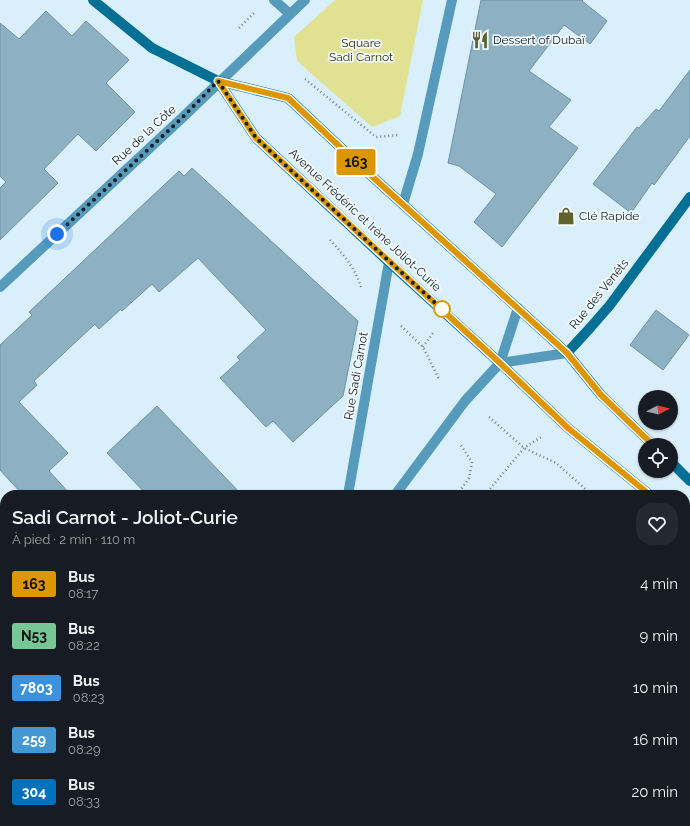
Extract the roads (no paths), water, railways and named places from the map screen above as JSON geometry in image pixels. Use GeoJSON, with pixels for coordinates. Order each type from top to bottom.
{"type":"FeatureCollection","features":[{"type":"Feature","properties":{"kind":"main road","name":"Avenue Frédéric et Irène Joliot-Curie"},"geometry":{"type":"LineString","coordinates":[[94,0],[152,48],[218,81],[288,98],[567,353],[601,395],[646,438]]}},
{"type":"Feature","properties":{"kind":"main road","name":"Avenue Frédéric et Irène Joliot-Curie"},"geometry":{"type":"LineString","coordinates":[[218,81],[256,138],[500,363],[568,428],[644,490]]}},
{"type":"Feature","properties":{"kind":"main road","name":"Rue des Venêts"},"geometry":{"type":"LineString","coordinates":[[567,353],[610,305],[690,197]]}},
{"type":"Feature","properties":{"kind":"main road"},"geometry":{"type":"LineString","coordinates":[[678,469],[690,481]]}},
{"type":"Feature","properties":{"kind":"street"},"geometry":{"type":"LineString","coordinates":[[274,0],[290,14]]}},
{"type":"Feature","properties":{"kind":"street","name":"Rue de la Côte"},"geometry":{"type":"LineString","coordinates":[[0,287],[182,118],[218,81],[305,0]]}},
{"type":"Feature","properties":{"kind":"street"},"geometry":{"type":"LineString","coordinates":[[403,204],[418,154],[452,0]]}},
{"type":"Feature","properties":{"kind":"street","name":"Rue Sadi Carnot"},"geometry":{"type":"LineString","coordinates":[[349,490],[390,262]]}},
{"type":"Feature","properties":{"kind":"street"},"geometry":{"type":"LineString","coordinates":[[400,490],[465,401],[500,363],[518,308]]}},
{"type":"Feature","properties":{"kind":"street"},"geometry":{"type":"LineString","coordinates":[[500,363],[567,353]]}},
{"type":"Feature","properties":{"kind":"place","name":"Dessert of Dubaï"},"geometry":{"type":"Point","coordinates":[480,40]}},
{"type":"Feature","properties":{"kind":"place","name":"Clé Rapide"},"geometry":{"type":"Point","coordinates":[566,216]}},
{"type":"Feature","properties":{"kind":"park label","name":"Square Sadi Carnot"},"geometry":{"type":"Point","coordinates":[361,50]}}]}
